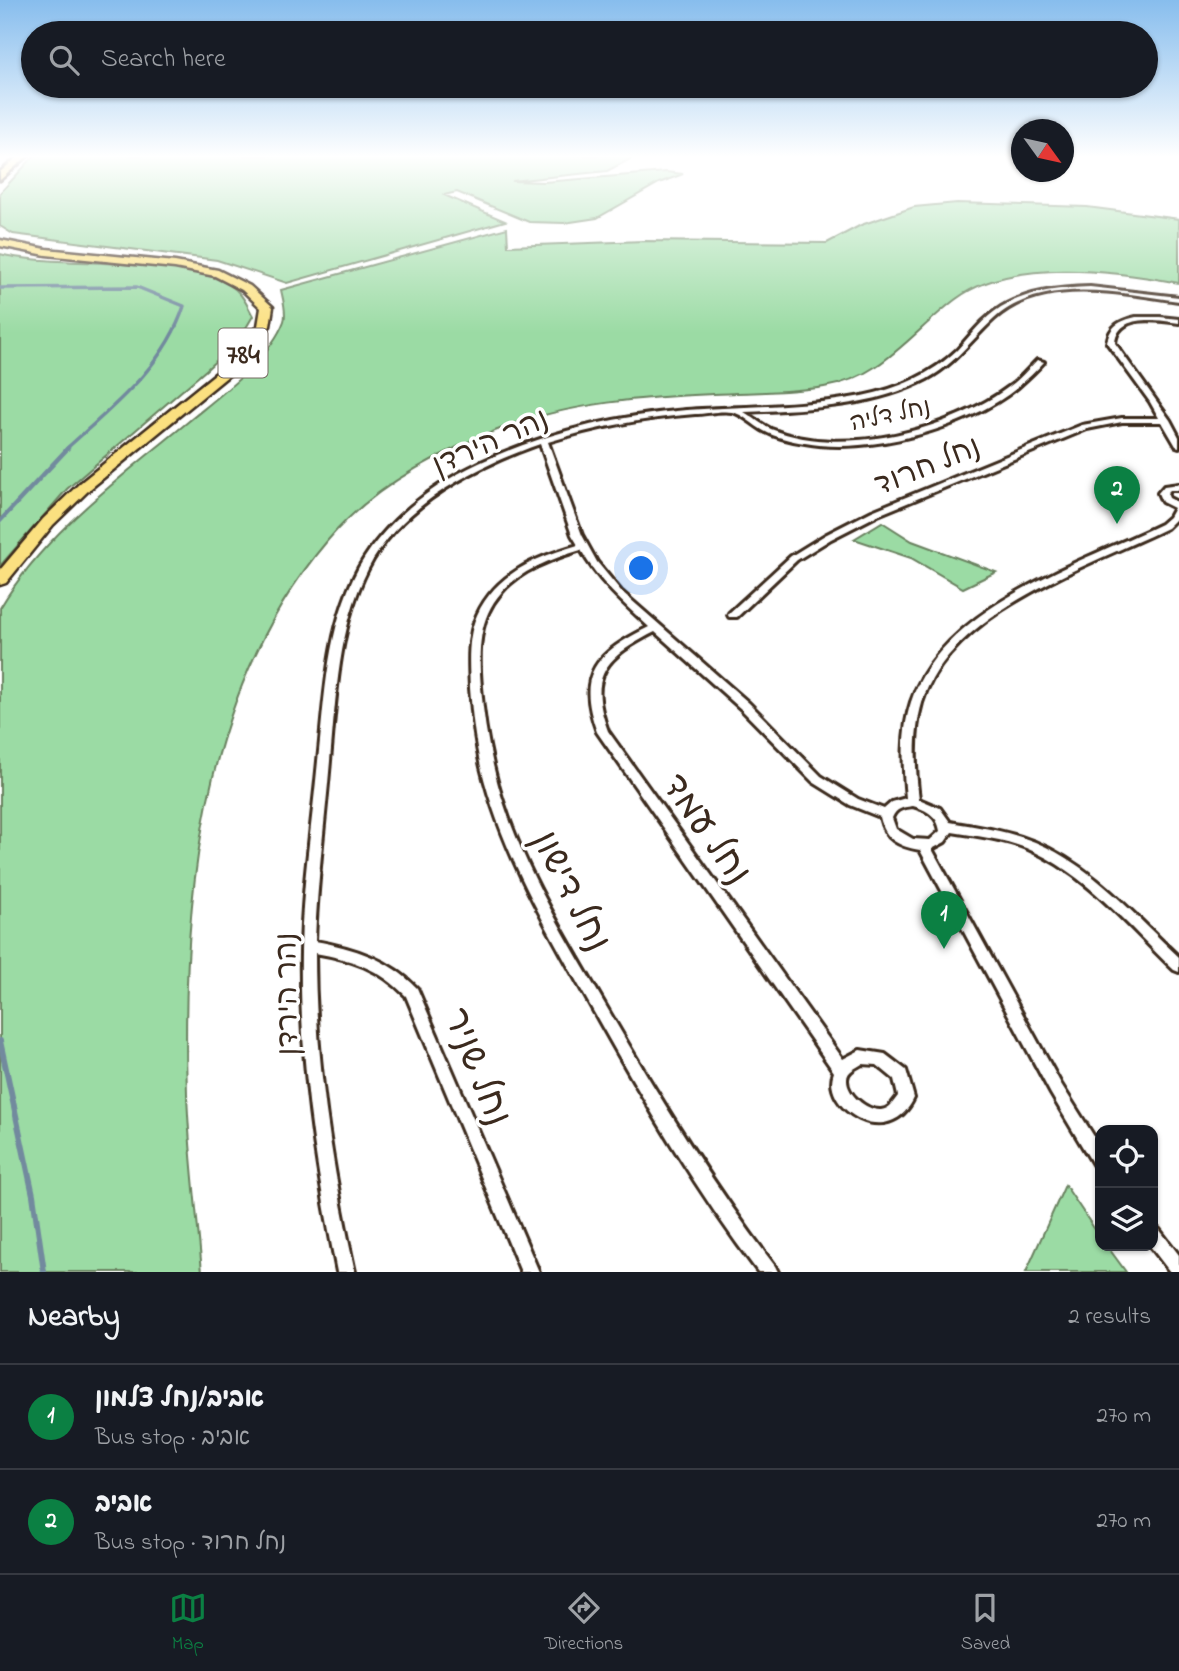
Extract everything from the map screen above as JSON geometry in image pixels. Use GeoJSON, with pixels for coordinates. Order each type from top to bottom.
{"type":"FeatureCollection","features":[{"type":"Feature","properties":{"kind":"main road","name":"784"},"geometry":{"type":"LineString","coordinates":[[0,243],[46,252],[174,265],[218,273],[246,288],[267,307],[264,326],[230,368],[85,486],[48,522],[0,580]]}},
{"type":"Feature","properties":{"kind":"street","name":"נהר הירדן"},"geometry":{"type":"LineString","coordinates":[[346,1272],[332,1205],[314,1091],[309,1024],[308,946],[332,669],[344,611],[366,564],[396,526],[432,495],[472,469],[543,440],[633,419],[833,402],[909,385],[946,365],[996,313],[1034,295],[1095,291],[1179,299]]}},
{"type":"Feature","properties":{"kind":"street"},"geometry":{"type":"LineString","coordinates":[[1179,321],[1136,320],[1115,327],[1110,334],[1111,343],[1118,355],[1166,420],[1179,444]]}},
{"type":"Feature","properties":{"kind":"street","name":"נחל דליה"},"geometry":{"type":"LineString","coordinates":[[736,410],[758,428],[789,438],[835,443],[863,442],[918,430],[981,409],[1016,387],[1040,362]]}},
{"type":"Feature","properties":{"kind":"street","name":"נחל חרוד"},"geometry":{"type":"LineString","coordinates":[[733,615],[794,558],[875,513],[1091,425],[1122,420],[1166,420]]}},
{"type":"Feature","properties":{"kind":"street"},"geometry":{"type":"LineString","coordinates":[[543,440],[569,517],[583,547],[613,588],[654,628],[755,715],[817,779],[853,802],[887,815]]}},
{"type":"Feature","properties":{"kind":"street"},"geometry":{"type":"LineString","coordinates":[[913,802],[911,729],[917,699],[929,672],[946,647],[998,607],[1164,526],[1173,519],[1179,507],[1165,500],[1162,493],[1167,488],[1179,487]]}},
{"type":"Feature","properties":{"kind":"street","name":"נחל דישון"},"geometry":{"type":"LineString","coordinates":[[583,547],[556,554],[526,567],[494,594],[482,614],[477,634],[475,702],[486,770],[515,849],[572,960],[695,1172],[769,1272]]}},
{"type":"Feature","properties":{"kind":"street","name":"נחל עמד"},"geometry":{"type":"LineString","coordinates":[[654,628],[614,651],[598,669],[592,691],[596,717],[603,732],[842,1070]]}},
{"type":"Feature","properties":{"kind":"street"},"geometry":{"type":"LineString","coordinates":[[946,826],[942,838],[924,846],[897,837],[888,828],[887,815],[896,805],[913,802],[935,810],[946,826],[1007,838],[1065,862],[1098,888],[1179,966]]}},
{"type":"Feature","properties":{"kind":"street"},"geometry":{"type":"LineString","coordinates":[[924,846],[1056,1089],[1095,1152]]}},
{"type":"Feature","properties":{"kind":"street","name":"נחל שניר"},"geometry":{"type":"LineString","coordinates":[[308,946],[369,960],[393,974],[412,992],[530,1272]]}},
{"type":"Feature","properties":{"kind":"street"},"geometry":{"type":"LineString","coordinates":[[860,1058],[885,1062],[904,1080],[904,1103],[898,1110],[886,1116],[860,1112],[842,1093],[839,1079],[842,1070],[848,1063],[860,1058]]}},
{"type":"Feature","properties":{"kind":"street"},"geometry":{"type":"LineString","coordinates":[[1158,1242],[1179,1269]]}},
{"type":"Feature","properties":{"kind":"green space"},"geometry":{"type":"Polygon","coordinates":[[[0,214],[489,214],[505,221],[287,283],[217,260],[13,234],[0,226],[0,214]]]}},
{"type":"Feature","properties":{"kind":"green space"},"geometry":{"type":"Polygon","coordinates":[[[511,214],[603,214],[597,218],[564,223],[529,222],[511,214]]]}},
{"type":"Feature","properties":{"kind":"green space"},"geometry":{"type":"Polygon","coordinates":[[[892,214],[1143,214],[1179,219],[1179,283],[1095,272],[1034,272],[1005,277],[979,286],[956,299],[880,364],[845,382],[797,390],[635,399],[556,412],[505,427],[457,447],[409,472],[366,503],[328,540],[285,599],[251,664],[226,732],[207,802],[195,875],[188,949],[186,1022],[188,1116],[202,1272],[0,1272],[0,608],[18,580],[86,507],[256,363],[284,321],[281,290],[507,228],[508,246],[644,241],[827,243],[861,225],[892,214]]]}},
{"type":"Feature","properties":{"kind":"green space"},"geometry":{"type":"Polygon","coordinates":[[[0,254],[195,272],[221,280],[239,293],[253,316],[240,338],[206,370],[67,489],[0,566],[0,254]]]}},
{"type":"Feature","properties":{"kind":"green space"},"geometry":{"type":"Polygon","coordinates":[[[882,522],[912,541],[996,572],[963,588],[911,558],[854,539],[882,522]]]}},
{"type":"Feature","properties":{"kind":"green space"},"geometry":{"type":"Polygon","coordinates":[[[1065,1185],[1095,1230],[1095,1251],[1111,1251],[1126,1272],[1026,1272],[1065,1185]]]}},
{"type":"Feature","properties":{"kind":"waterway"},"geometry":{"type":"LineString","coordinates":[[0,288],[137,287],[184,306],[164,348],[150,367],[118,402],[66,449]]}},
{"type":"Feature","properties":{"kind":"waterway"},"geometry":{"type":"LineString","coordinates":[[0,521],[68,448]]}},
{"type":"Feature","properties":{"kind":"waterway"},"geometry":{"type":"LineString","coordinates":[[0,1041],[33,1195],[44,1272]]}},
{"type":"Feature","properties":{"kind":"place","name":"אביב"},"geometry":{"type":"Point","coordinates":[1117,524]}},
{"type":"Feature","properties":{"kind":"place","name":"אביב/נחל צלמון"},"geometry":{"type":"Point","coordinates":[944,949]}}]}
